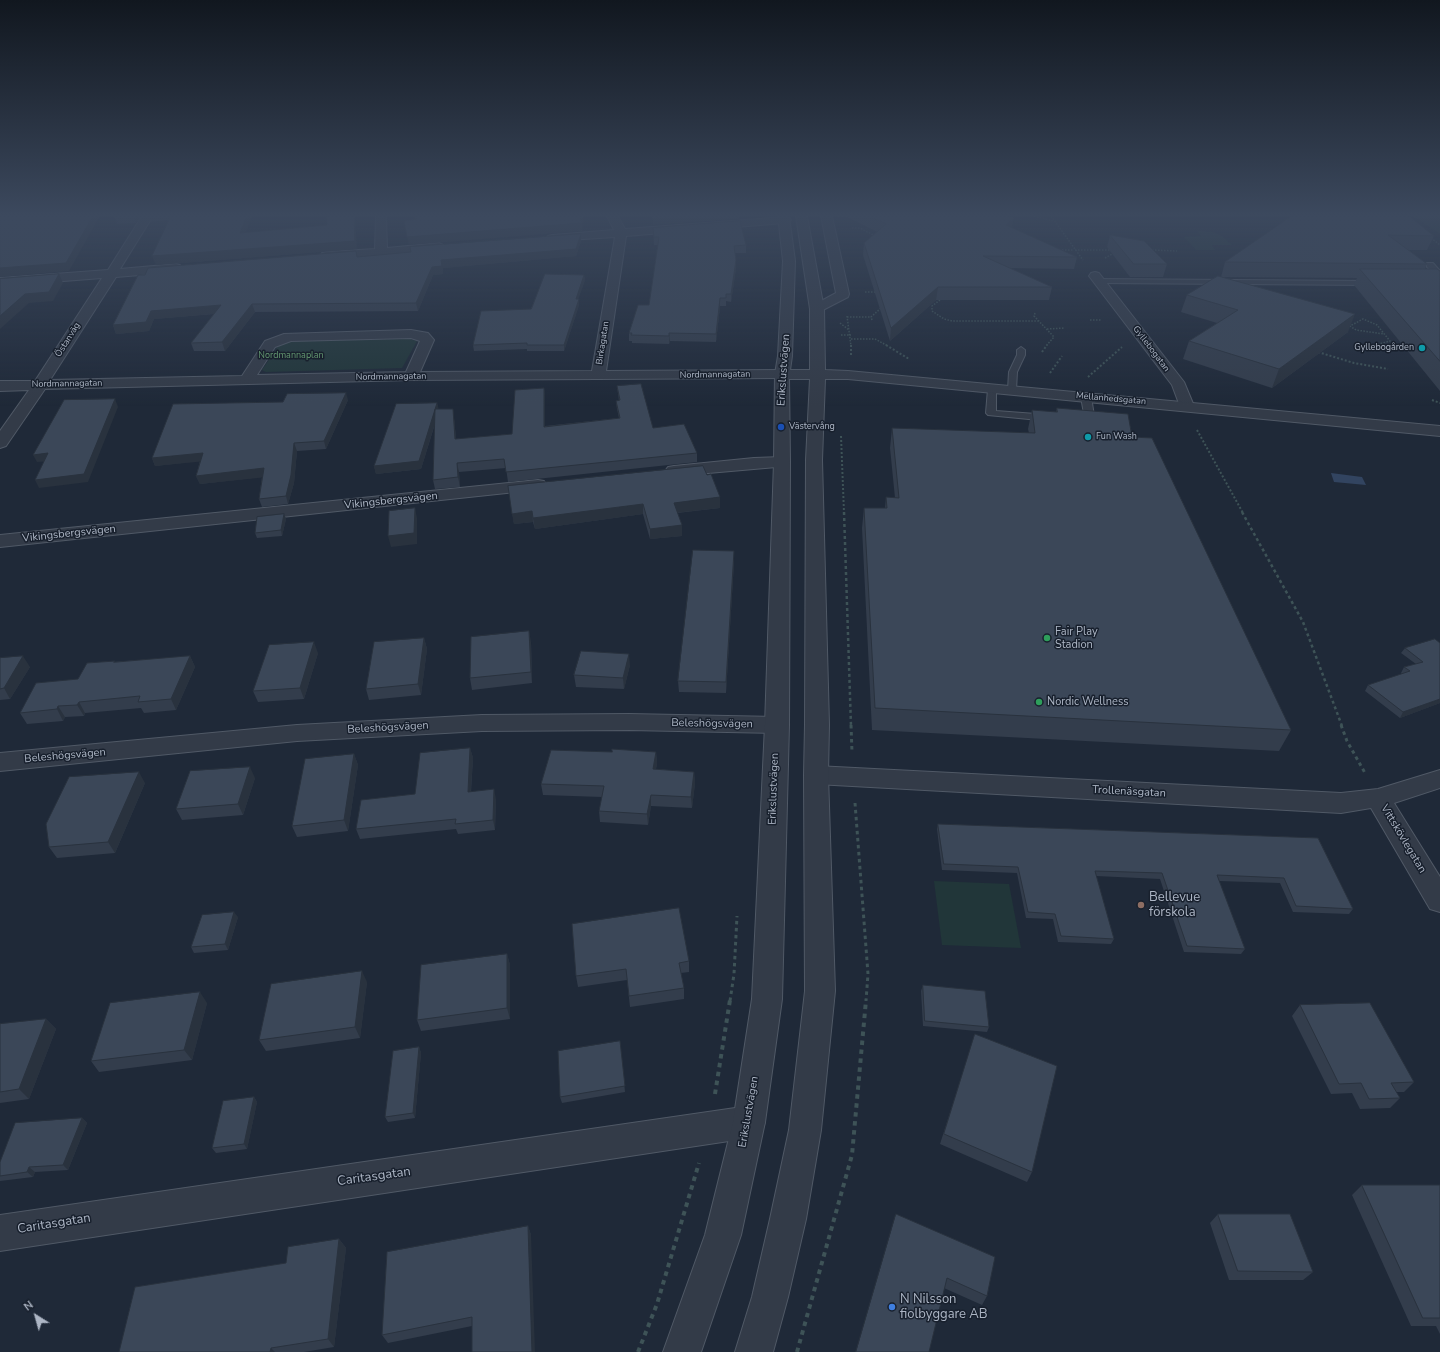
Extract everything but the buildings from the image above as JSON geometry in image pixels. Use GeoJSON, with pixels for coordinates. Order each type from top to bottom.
{"type":"FeatureCollection","features":[{"type":"Feature","properties":{"kind":"street"},"geometry":{"type":"LineString","coordinates":[[0,282],[36,279]]}},
{"type":"Feature","properties":{"kind":"street","name":"Östanväg"},"geometry":{"type":"LineString","coordinates":[[0,443],[40,385],[106,279]]}},
{"type":"Feature","properties":{"kind":"street","name":"Birkagatan"},"geometry":{"type":"LineString","coordinates":[[598,376],[614,279]]}},
{"type":"Feature","properties":{"kind":"street","name":"Erikslustvägen"},"geometry":{"type":"LineString","coordinates":[[682,1352],[723,1235],[749,1122],[767,999],[777,725],[782,462],[782,374],[785,356],[788,279]]}},
{"type":"Feature","properties":{"kind":"street"},"geometry":{"type":"LineString","coordinates":[[754,1352],[770,1296],[788,1219],[806,1122],[820,990],[816,775],[817,725],[814,460],[818,374],[817,309],[812,279]]}},
{"type":"Feature","properties":{"kind":"street"},"geometry":{"type":"LineString","coordinates":[[817,309],[843,294],[839,279]]}},
{"type":"Feature","properties":{"kind":"street","name":"Gyllebogatan"},"geometry":{"type":"LineString","coordinates":[[1097,279],[1179,385],[1186,406]]}},
{"type":"Feature","properties":{"kind":"street"},"geometry":{"type":"LineString","coordinates":[[246,380],[270,344],[278,340],[289,337],[411,334],[423,336],[427,340],[411,376]]}},
{"type":"Feature","properties":{"kind":"street","name":"Mellanhedsgatan"},"geometry":{"type":"LineString","coordinates":[[782,374],[848,375],[1440,431]]}},
{"type":"Feature","properties":{"kind":"street","name":"Nordmannagatan"},"geometry":{"type":"LineString","coordinates":[[0,386],[411,376],[782,374]]}},
{"type":"Feature","properties":{"kind":"street"},"geometry":{"type":"LineString","coordinates":[[655,473],[754,463],[782,462]]}},
{"type":"Feature","properties":{"kind":"street","name":"Vikingsbergsvägen"},"geometry":{"type":"LineString","coordinates":[[0,541],[552,484]]}},
{"type":"Feature","properties":{"kind":"street","name":"Beleshögsvägen"},"geometry":{"type":"LineString","coordinates":[[0,762],[296,733],[482,723],[629,722],[777,725]]}},
{"type":"Feature","properties":{"kind":"street","name":"Trollenäsgatan"},"geometry":{"type":"LineString","coordinates":[[816,775],[1341,804],[1378,798],[1440,779]]}},
{"type":"Feature","properties":{"kind":"street","name":"Vittskövlegatan"},"geometry":{"type":"LineString","coordinates":[[1378,798],[1440,901]]}},
{"type":"Feature","properties":{"kind":"street","name":"Caritasgatan"},"geometry":{"type":"LineString","coordinates":[[0,1233],[749,1122]]}},
{"type":"Feature","properties":{"kind":"lane"},"geometry":{"type":"LineString","coordinates":[[1104,279],[1379,283]]}},
{"type":"Feature","properties":{"kind":"lane"},"geometry":{"type":"LineString","coordinates":[[1424,282],[1431,282],[1435,279]]}},
{"type":"Feature","properties":{"kind":"lane"},"geometry":{"type":"LineString","coordinates":[[1012,390],[1013,372],[1021,355],[1021,350]]}},
{"type":"Feature","properties":{"kind":"lane"},"geometry":{"type":"LineString","coordinates":[[992,388],[992,413],[1060,419]]}},
{"type":"Feature","properties":{"kind":"lane"},"geometry":{"type":"LineString","coordinates":[[1075,421],[1090,422],[1086,397]]}},
{"type":"Feature","properties":{"kind":"path"},"geometry":{"type":"LineString","coordinates":[[940,300],[932,306],[932,311],[940,317],[952,321],[1039,321]]}},
{"type":"Feature","properties":{"kind":"path"},"geometry":{"type":"LineString","coordinates":[[847,316],[871,317],[886,304]]}},
{"type":"Feature","properties":{"kind":"path"},"geometry":{"type":"LineString","coordinates":[[1035,313],[1034,316],[1055,337],[1039,355]]}},
{"type":"Feature","properties":{"kind":"path"},"geometry":{"type":"LineString","coordinates":[[1372,346],[1390,341],[1377,325],[1363,319],[1350,326],[1356,330],[1384,334]]}},
{"type":"Feature","properties":{"kind":"path"},"geometry":{"type":"LineString","coordinates":[[1047,329],[1065,328]]}},
{"type":"Feature","properties":{"kind":"path"},"geometry":{"type":"LineString","coordinates":[[1086,378],[1139,332]]}},
{"type":"Feature","properties":{"kind":"path"},"geometry":{"type":"LineString","coordinates":[[838,334],[850,335]]}},
{"type":"Feature","properties":{"kind":"path"},"geometry":{"type":"LineString","coordinates":[[851,339],[875,339],[899,351],[912,360]]}},
{"type":"Feature","properties":{"kind":"path"},"geometry":{"type":"LineString","coordinates":[[1317,351],[1354,363],[1388,369]]}},
{"type":"Feature","properties":{"kind":"path"},"geometry":{"type":"LineString","coordinates":[[1049,375],[1062,356]]}},
{"type":"Feature","properties":{"kind":"path"},"geometry":{"type":"LineString","coordinates":[[1432,400],[1440,403]]}},
{"type":"Feature","properties":{"kind":"path"},"geometry":{"type":"LineString","coordinates":[[1186,406],[1208,452],[1303,622],[1347,741],[1378,798]]}},
{"type":"Feature","properties":{"kind":"path"},"geometry":{"type":"LineString","coordinates":[[638,1352],[657,1304],[710,1128],[734,974],[738,912]]}},
{"type":"Feature","properties":{"kind":"green space","name":"Nordmannaplan"},"geometry":{"type":"Polygon","coordinates":[[[410,339],[417,341],[402,368],[266,372],[262,370],[281,342],[292,340],[410,339]]]}},
{"type":"Feature","properties":{"kind":"green space"},"geometry":{"type":"Polygon","coordinates":[[[934,881],[1009,884],[1021,948],[942,945],[934,881]]]}},
{"type":"Feature","properties":{"kind":"water"},"geometry":{"type":"Polygon","coordinates":[[[1331,473],[1362,477],[1366,485],[1334,482],[1331,473]]]}},
{"type":"Feature","properties":{"kind":"place","name":"Gyllebogården"},"geometry":{"type":"Point","coordinates":[1422,348]}},
{"type":"Feature","properties":{"kind":"place","name":"Västervång"},"geometry":{"type":"Point","coordinates":[781,427]}},
{"type":"Feature","properties":{"kind":"place","name":"Fun Wash"},"geometry":{"type":"Point","coordinates":[1088,437]}},
{"type":"Feature","properties":{"kind":"place","name":"Fair Play Stadion"},"geometry":{"type":"Point","coordinates":[1047,638]}},
{"type":"Feature","properties":{"kind":"place","name":"Nordic Wellness"},"geometry":{"type":"Point","coordinates":[1039,702]}},
{"type":"Feature","properties":{"kind":"place","name":"Bellevue förskola"},"geometry":{"type":"Point","coordinates":[1141,905]}},
{"type":"Feature","properties":{"kind":"place","name":"N Nilsson fiolbyggare AB"},"geometry":{"type":"Point","coordinates":[892,1307]}}]}
